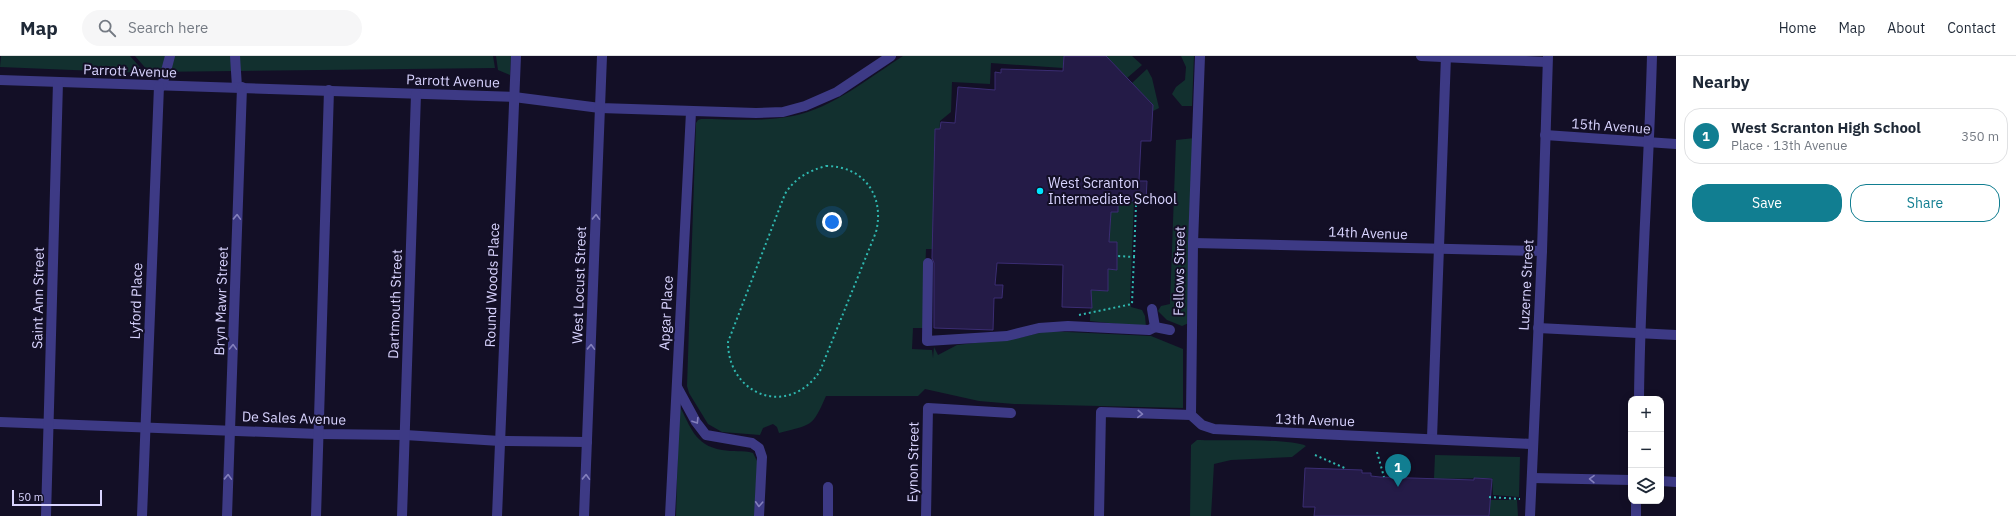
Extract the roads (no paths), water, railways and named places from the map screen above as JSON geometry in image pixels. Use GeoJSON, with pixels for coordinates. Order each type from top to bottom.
{"type":"FeatureCollection","features":[{"type":"Feature","properties":{"kind":"street","name":"Lyford Place"},"geometry":{"type":"LineString","coordinates":[[142,516],[161,86],[170,56]]}},
{"type":"Feature","properties":{"kind":"street","name":"Bryn Mawr Street"},"geometry":{"type":"LineString","coordinates":[[227,516],[239,87],[235,56]]}},
{"type":"Feature","properties":{"kind":"street","name":"Round Woods Place"},"geometry":{"type":"LineString","coordinates":[[497,516],[516,56]]}},
{"type":"Feature","properties":{"kind":"street","name":"West Locust Street"},"geometry":{"type":"LineString","coordinates":[[584,516],[602,56]]}},
{"type":"Feature","properties":{"kind":"street","name":"Parrott Avenue"},"geometry":{"type":"LineString","coordinates":[[0,80],[514,97],[600,108],[691,112],[783,112],[805,106],[837,92],[891,56]]}},
{"type":"Feature","properties":{"kind":"street","name":"Fellows Street"},"geometry":{"type":"LineString","coordinates":[[1190,415],[1193,243],[1200,56]]}},
{"type":"Feature","properties":{"kind":"street"},"geometry":{"type":"LineString","coordinates":[[1421,56],[1548,59]]}},
{"type":"Feature","properties":{"kind":"street"},"geometry":{"type":"LineString","coordinates":[[1432,438],[1446,56]]}},
{"type":"Feature","properties":{"kind":"street"},"geometry":{"type":"LineString","coordinates":[[1638,396],[1650,143],[1652,56]]}},
{"type":"Feature","properties":{"kind":"street","name":"Luzerne Street"},"geometry":{"type":"LineString","coordinates":[[1530,516],[1532,444],[1542,251],[1548,59]]}},
{"type":"Feature","properties":{"kind":"street","name":"Saint Ann Street"},"geometry":{"type":"LineString","coordinates":[[46,516],[58,82]]}},
{"type":"Feature","properties":{"kind":"street"},"geometry":{"type":"LineString","coordinates":[[316,516],[329,90]]}},
{"type":"Feature","properties":{"kind":"street","name":"Dartmouth Street"},"geometry":{"type":"LineString","coordinates":[[402,516],[416,94]]}},
{"type":"Feature","properties":{"kind":"street","name":"Apgar Place"},"geometry":{"type":"LineString","coordinates":[[670,516],[691,112]]}},
{"type":"Feature","properties":{"kind":"street","name":"15th Avenue"},"geometry":{"type":"LineString","coordinates":[[1545,135],[1676,144]]}},
{"type":"Feature","properties":{"kind":"street","name":"14th Avenue"},"geometry":{"type":"LineString","coordinates":[[1193,243],[1542,251]]}},
{"type":"Feature","properties":{"kind":"street"},"geometry":{"type":"LineString","coordinates":[[928,263],[927,341],[1007,336],[1039,328],[1068,326],[1149,330],[1155,326],[1170,330]]}},
{"type":"Feature","properties":{"kind":"street"},"geometry":{"type":"LineString","coordinates":[[1152,309],[1155,326]]}},
{"type":"Feature","properties":{"kind":"street"},"geometry":{"type":"LineString","coordinates":[[1538,328],[1676,335]]}},
{"type":"Feature","properties":{"kind":"street"},"geometry":{"type":"LineString","coordinates":[[677,387],[696,422],[706,435],[752,442],[759,448],[762,457],[759,516]]}},
{"type":"Feature","properties":{"kind":"street","name":"Eynon Street"},"geometry":{"type":"LineString","coordinates":[[926,516],[928,408],[1011,413]]}},
{"type":"Feature","properties":{"kind":"street"},"geometry":{"type":"LineString","coordinates":[[1099,516],[1101,412],[1190,415]]}},
{"type":"Feature","properties":{"kind":"street","name":"13th Avenue"},"geometry":{"type":"LineString","coordinates":[[1190,415],[1202,425],[1214,429],[1432,438],[1532,444]]}},
{"type":"Feature","properties":{"kind":"street","name":"De Sales Avenue"},"geometry":{"type":"LineString","coordinates":[[0,422],[145,426],[319,434],[405,435],[500,441],[587,442]]}},
{"type":"Feature","properties":{"kind":"street"},"geometry":{"type":"LineString","coordinates":[[1532,478],[1628,480]]}},
{"type":"Feature","properties":{"kind":"street"},"geometry":{"type":"LineString","coordinates":[[1664,481],[1676,482]]}},
{"type":"Feature","properties":{"kind":"street"},"geometry":{"type":"LineString","coordinates":[[828,487],[828,516]]}},
{"type":"Feature","properties":{"kind":"street"},"geometry":{"type":"LineString","coordinates":[[1636,504],[1636,516]]}},
{"type":"Feature","properties":{"kind":"place","name":"West Scranton Intermediate School"},"geometry":{"type":"Point","coordinates":[1040,191]}},
{"type":"Feature","properties":{"kind":"place","name":"West Scranton High School"},"geometry":{"type":"Point","coordinates":[1398,487]}}]}
